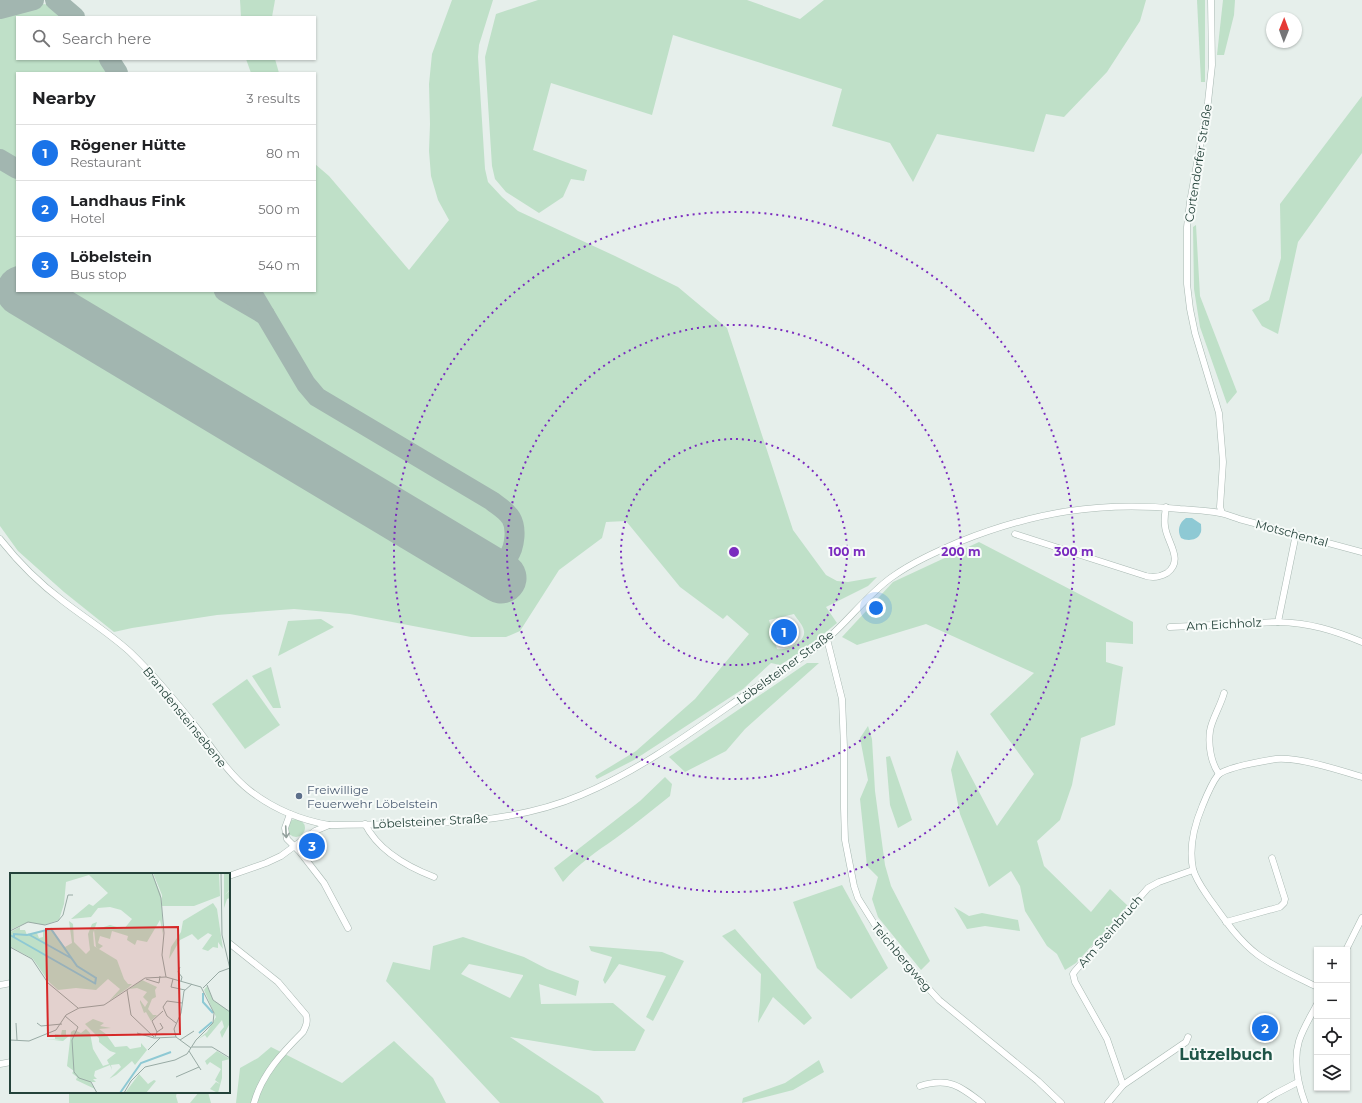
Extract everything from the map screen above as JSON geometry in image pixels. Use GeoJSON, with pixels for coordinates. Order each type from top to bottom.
{"type":"FeatureCollection","features":[{"type":"Feature","properties":{"kind":"street","name":"Cortendorfer Straße"},"geometry":{"type":"LineString","coordinates":[[1211,0],[1212,65],[1208,102],[1190,202],[1187,284],[1195,333],[1219,413],[1223,462],[1220,507],[1222,513]]}},
{"type":"Feature","properties":{"kind":"street","name":"Löbelsteiner Straße"},"geometry":{"type":"LineString","coordinates":[[230,876],[281,856],[315,830],[329,825],[455,822],[488,819],[533,811],[583,795],[646,762],[696,730],[827,639],[876,590],[893,576],[922,559],[988,530],[1041,515],[1087,508],[1119,506],[1166,507],[1222,513]]}},
{"type":"Feature","properties":{"kind":"street"},"geometry":{"type":"LineString","coordinates":[[1015,534],[1146,576],[1155,577],[1163,575],[1169,571],[1174,561],[1173,548],[1165,527],[1166,507]]}},
{"type":"Feature","properties":{"kind":"street","name":"Motschental"},"geometry":{"type":"LineString","coordinates":[[1222,513],[1239,519],[1362,552]]}},
{"type":"Feature","properties":{"kind":"street","name":"Am Eichholz"},"geometry":{"type":"LineString","coordinates":[[1278,622],[1296,534]]}},
{"type":"Feature","properties":{"kind":"street","name":"Brandensteinsebene"},"geometry":{"type":"LineString","coordinates":[[0,539],[25,568],[62,600],[117,641],[135,657],[179,706],[230,771],[248,789],[263,800],[290,814],[314,823],[329,825]]}},
{"type":"Feature","properties":{"kind":"street","name":"Am Eichholz"},"geometry":{"type":"LineString","coordinates":[[1170,627],[1278,622],[1298,623],[1314,625],[1362,642]]}},
{"type":"Feature","properties":{"kind":"street","name":"Teichbergweg"},"geometry":{"type":"LineString","coordinates":[[827,639],[842,699],[845,840],[858,898],[880,933],[903,961],[939,1000],[1038,1082],[1061,1103]]}},
{"type":"Feature","properties":{"kind":"street"},"geometry":{"type":"LineString","coordinates":[[1219,774],[1211,756],[1210,731],[1224,693]]}},
{"type":"Feature","properties":{"kind":"street"},"geometry":{"type":"LineString","coordinates":[[1314,986],[1275,966],[1258,955],[1241,940],[1226,922],[1198,882],[1193,870],[1192,856],[1194,826],[1207,796],[1219,774],[1232,767],[1277,759],[1316,764],[1362,776]]}},
{"type":"Feature","properties":{"kind":"street"},"geometry":{"type":"LineString","coordinates":[[290,814],[284,831],[287,839],[300,852],[324,883],[348,928]]}},
{"type":"Feature","properties":{"kind":"street","name":"Löbelsteiner Straße"},"geometry":{"type":"LineString","coordinates":[[365,824],[374,838],[394,855],[414,869],[434,878]]}},
{"type":"Feature","properties":{"kind":"street"},"geometry":{"type":"LineString","coordinates":[[1226,922],[1280,906],[1284,903],[1285,899],[1272,858]]}},
{"type":"Feature","properties":{"kind":"street","name":"Am Steinbruch"},"geometry":{"type":"LineString","coordinates":[[1123,1085],[1107,1039],[1076,986],[1074,974],[1148,888],[1193,870]]}},
{"type":"Feature","properties":{"kind":"street"},"geometry":{"type":"LineString","coordinates":[[1348,947],[1362,918]]}},
{"type":"Feature","properties":{"kind":"street"},"geometry":{"type":"LineString","coordinates":[[230,944],[278,982],[297,1003],[306,1015],[307,1019],[306,1026],[302,1032],[272,1066],[260,1086],[254,1103]]}},
{"type":"Feature","properties":{"kind":"street"},"geometry":{"type":"LineString","coordinates":[[0,985],[10,983]]}},
{"type":"Feature","properties":{"kind":"street"},"geometry":{"type":"LineString","coordinates":[[1304,1103],[1298,1082],[1297,1051],[1299,1040],[1314,1010]]}},
{"type":"Feature","properties":{"kind":"street"},"geometry":{"type":"LineString","coordinates":[[1108,1103],[1123,1085],[1186,1042],[1188,1037]]}},
{"type":"Feature","properties":{"kind":"street"},"geometry":{"type":"LineString","coordinates":[[0,1064],[10,1062]]}},
{"type":"Feature","properties":{"kind":"street"},"geometry":{"type":"LineString","coordinates":[[920,1086],[934,1082],[955,1084],[982,1103]]}},
{"type":"Feature","properties":{"kind":"street"},"geometry":{"type":"LineString","coordinates":[[1261,1103],[1298,1082]]}},
{"type":"Feature","properties":{"kind":"green space"},"geometry":{"type":"Polygon","coordinates":[[[240,0],[275,0],[272,16],[241,16],[240,0]]]}},
{"type":"Feature","properties":{"kind":"green space"},"geometry":{"type":"Polygon","coordinates":[[[452,0],[493,0],[479,45],[478,57],[485,169],[488,182],[518,211],[678,287],[727,328],[793,530],[826,575],[837,581],[848,582],[877,577],[868,586],[826,607],[837,623],[804,650],[780,665],[771,663],[743,689],[634,760],[597,779],[595,776],[636,751],[695,699],[749,634],[727,615],[723,619],[680,587],[626,521],[606,522],[602,538],[559,570],[520,631],[506,637],[471,637],[350,614],[294,609],[217,615],[114,632],[64,592],[18,551],[0,526],[0,15],[44,4],[54,6],[67,16],[16,16],[16,60],[107,60],[113,72],[16,72],[16,292],[316,292],[316,165],[329,176],[409,270],[449,220],[438,200],[431,176],[429,151],[429,84],[432,54],[452,0]],[[794,614],[769,620],[777,649],[785,649],[795,645],[802,639],[804,631],[794,614]]]}},
{"type":"Feature","properties":{"kind":"green space"},"geometry":{"type":"Polygon","coordinates":[[[538,0],[747,0],[800,19],[824,0],[1146,0],[1140,21],[1107,72],[1064,117],[1046,114],[1034,152],[937,134],[913,182],[890,143],[832,126],[842,89],[673,35],[652,115],[551,83],[533,150],[587,170],[584,181],[571,179],[563,197],[539,213],[506,192],[495,179],[492,166],[485,57],[496,14],[538,0]]]}},
{"type":"Feature","properties":{"kind":"green space"},"geometry":{"type":"Polygon","coordinates":[[[1197,0],[1205,0],[1205,82],[1201,82],[1197,0]]]}},
{"type":"Feature","properties":{"kind":"green space"},"geometry":{"type":"Polygon","coordinates":[[[1223,0],[1235,0],[1234,15],[1224,55],[1217,55],[1223,0]]]}},
{"type":"Feature","properties":{"kind":"green space"},"geometry":{"type":"Polygon","coordinates":[[[246,60],[275,60],[279,72],[251,72],[246,60]]]}},
{"type":"Feature","properties":{"kind":"green space"},"geometry":{"type":"Polygon","coordinates":[[[1362,96],[1362,153],[1298,242],[1278,334],[1262,326],[1252,310],[1269,300],[1281,258],[1280,204],[1362,96]]]}},
{"type":"Feature","properties":{"kind":"green space"},"geometry":{"type":"Polygon","coordinates":[[[1196,225],[1200,296],[1237,392],[1227,404],[1200,327],[1194,289],[1193,227],[1196,225]]]}},
{"type":"Feature","properties":{"kind":"green space"},"geometry":{"type":"Polygon","coordinates":[[[979,542],[1133,622],[1133,644],[1106,642],[1106,662],[1123,667],[1115,725],[1081,738],[1072,785],[1060,820],[1037,841],[1044,866],[1091,912],[1110,889],[1128,906],[1076,963],[1065,970],[1057,954],[1047,946],[1025,911],[1020,886],[1011,871],[989,887],[960,814],[951,770],[957,750],[997,826],[1034,774],[990,714],[1034,673],[926,624],[857,645],[842,637],[893,582],[979,542]]]}},
{"type":"Feature","properties":{"kind":"green space"},"geometry":{"type":"Polygon","coordinates":[[[321,619],[334,627],[278,656],[288,621],[321,619]]]}},
{"type":"Feature","properties":{"kind":"green space"},"geometry":{"type":"Polygon","coordinates":[[[807,663],[819,663],[745,729],[726,751],[685,772],[669,757],[807,663]]]}},
{"type":"Feature","properties":{"kind":"green space"},"geometry":{"type":"Polygon","coordinates":[[[271,667],[281,708],[273,708],[252,676],[271,667]]]}},
{"type":"Feature","properties":{"kind":"green space"},"geometry":{"type":"Polygon","coordinates":[[[247,679],[280,725],[245,749],[212,704],[247,679]]]}},
{"type":"Feature","properties":{"kind":"green space"},"geometry":{"type":"Polygon","coordinates":[[[868,726],[872,739],[875,791],[885,865],[891,886],[930,961],[921,970],[878,917],[872,899],[878,877],[867,866],[860,799],[868,780],[860,738],[868,726]]]}},
{"type":"Feature","properties":{"kind":"green space"},"geometry":{"type":"Polygon","coordinates":[[[890,756],[912,820],[898,828],[890,805],[886,757],[890,756]]]}},
{"type":"Feature","properties":{"kind":"green space"},"geometry":{"type":"Polygon","coordinates":[[[665,777],[672,784],[670,796],[588,858],[563,882],[554,868],[640,801],[665,777]]]}},
{"type":"Feature","properties":{"kind":"green space"},"geometry":{"type":"Polygon","coordinates":[[[296,819],[302,822],[305,828],[302,834],[296,837],[290,834],[287,828],[290,822],[296,819]]]}},
{"type":"Feature","properties":{"kind":"green space"},"geometry":{"type":"Polygon","coordinates":[[[842,885],[888,968],[851,999],[817,968],[793,902],[842,885]]]}},
{"type":"Feature","properties":{"kind":"green space"},"geometry":{"type":"Polygon","coordinates":[[[954,907],[969,916],[982,913],[1018,920],[1020,931],[985,926],[967,929],[954,907]]]}},
{"type":"Feature","properties":{"kind":"green space"},"geometry":{"type":"Polygon","coordinates":[[[735,929],[812,1018],[804,1025],[773,997],[758,1023],[761,974],[722,936],[735,929]]]}},
{"type":"Feature","properties":{"kind":"green space"},"geometry":{"type":"Polygon","coordinates":[[[463,937],[524,957],[547,969],[579,981],[576,996],[539,984],[541,1004],[613,1003],[645,1030],[635,1051],[594,1051],[510,1037],[599,1096],[604,1103],[500,1103],[386,981],[393,962],[430,970],[433,946],[463,937]],[[469,964],[461,974],[510,998],[523,975],[469,964]]]}},
{"type":"Feature","properties":{"kind":"green space"},"geometry":{"type":"Polygon","coordinates":[[[589,946],[662,952],[684,961],[653,1021],[646,1017],[666,976],[619,964],[605,984],[603,980],[612,957],[591,951],[589,946]]]}},
{"type":"Feature","properties":{"kind":"green space"},"geometry":{"type":"Polygon","coordinates":[[[394,1041],[433,1078],[446,1103],[236,1103],[240,1068],[258,1058],[271,1047],[342,1083],[394,1041]]]}},
{"type":"Feature","properties":{"kind":"green space"},"geometry":{"type":"Polygon","coordinates":[[[819,1060],[824,1072],[793,1090],[742,1103],[743,1098],[785,1083],[819,1060]]]}},
{"type":"Feature","properties":{"kind":"green space"},"geometry":{"type":"Polygon","coordinates":[[[69,1093],[177,1093],[178,1103],[69,1103],[69,1093]]]}},
{"type":"Feature","properties":{"kind":"green space"},"geometry":{"type":"Polygon","coordinates":[[[198,1093],[208,1093],[211,1103],[190,1103],[198,1093]]]}},
{"type":"Feature","properties":{"kind":"water"},"geometry":{"type":"Polygon","coordinates":[[[1186,518],[1192,518],[1201,524],[1201,533],[1194,539],[1188,540],[1181,538],[1179,527],[1186,518]]]}},
{"type":"Feature","properties":{"kind":"taxiway"},"geometry":{"type":"LineString","coordinates":[[0,9],[34,0]]}},
{"type":"Feature","properties":{"kind":"taxiway"},"geometry":{"type":"LineString","coordinates":[[55,0],[74,16]]}},
{"type":"Feature","properties":{"kind":"taxiway"},"geometry":{"type":"LineString","coordinates":[[110,60],[117,72]]}},
{"type":"Feature","properties":{"kind":"taxiway"},"geometry":{"type":"LineString","coordinates":[[0,159],[16,168]]}},
{"type":"Feature","properties":{"kind":"taxiway"},"geometry":{"type":"LineString","coordinates":[[226,292],[265,315]]}},
{"type":"Feature","properties":{"kind":"taxiway"},"geometry":{"type":"LineString","coordinates":[[252,292],[306,384],[317,397],[492,501],[509,515],[513,522],[515,532],[514,543],[506,559],[492,573]]}},
{"type":"Feature","properties":{"kind":"runway"},"geometry":{"type":"LineString","coordinates":[[24,292],[501,578]]}},
{"type":"Feature","properties":{"kind":"place","name":"Rögener Hütte"},"geometry":{"type":"Point","coordinates":[784,632]}},
{"type":"Feature","properties":{"kind":"place","name":"Freiwillige Feuerwehr Löbelstein"},"geometry":{"type":"Point","coordinates":[299,796]}},
{"type":"Feature","properties":{"kind":"place","name":"Löbelstein"},"geometry":{"type":"Point","coordinates":[312,846]}},
{"type":"Feature","properties":{"kind":"place","name":"Landhaus Fink"},"geometry":{"type":"Point","coordinates":[1265,1028]}},
{"type":"Feature","properties":{"kind":"district","name":"Lützelbuch"},"geometry":{"type":"Point","coordinates":[1226,1054]}}]}
